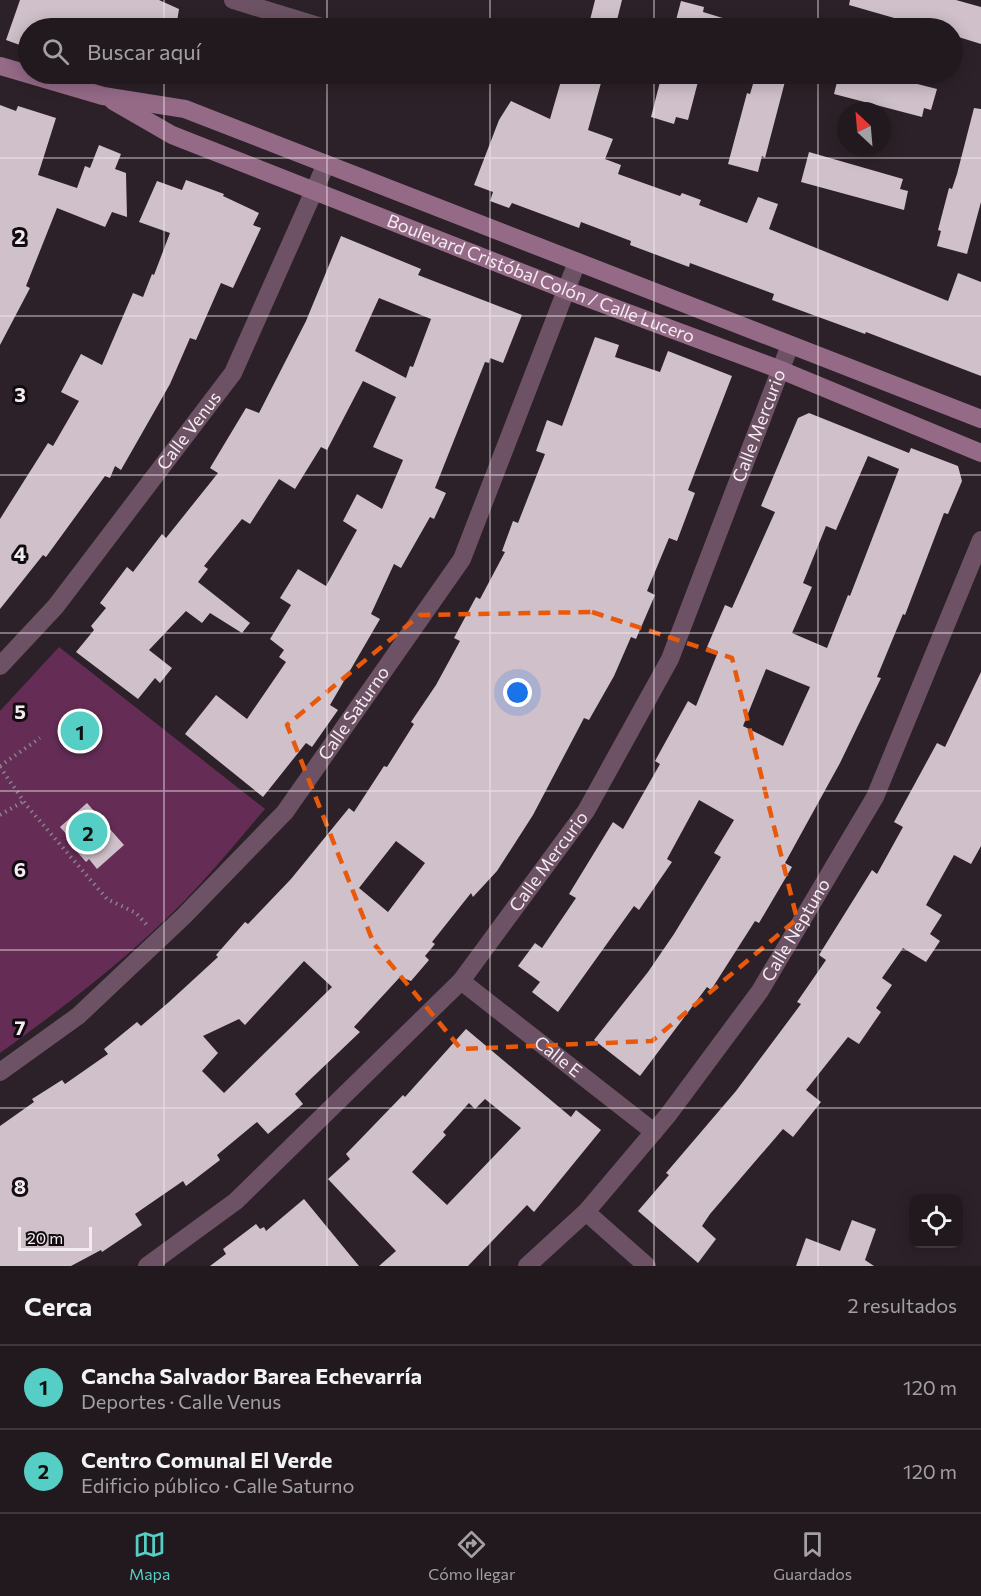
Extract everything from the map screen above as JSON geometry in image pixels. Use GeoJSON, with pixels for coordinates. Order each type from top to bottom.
{"type":"FeatureCollection","features":[{"type":"Feature","properties":{"kind":"street"},"geometry":{"type":"LineString","coordinates":[[233,0],[292,18]]}},
{"type":"Feature","properties":{"kind":"street","name":"Boulevard Cristóbal Colón / Calle Lucero"},"geometry":{"type":"LineString","coordinates":[[0,66],[18,71]]}},
{"type":"Feature","properties":{"kind":"street","name":"Boulevard Cristóbal Colón / Calle Lucero"},"geometry":{"type":"LineString","coordinates":[[62,84],[103,96],[185,109],[981,419]]}},
{"type":"Feature","properties":{"kind":"street","name":"Boulevard Cristóbal Colón / Calle Lucero"},"geometry":{"type":"LineString","coordinates":[[103,96],[172,135],[566,290],[781,370],[981,453]]}},
{"type":"Feature","properties":{"kind":"street","name":"Calle Venus"},"geometry":{"type":"LineString","coordinates":[[0,666],[56,606],[233,373],[326,164]]}},
{"type":"Feature","properties":{"kind":"street","name":"Calle Saturno"},"geometry":{"type":"LineString","coordinates":[[0,1072],[78,1016],[159,939],[285,812],[462,559],[577,262]]}},
{"type":"Feature","properties":{"kind":"street","name":"Calle Mercurio"},"geometry":{"type":"LineString","coordinates":[[147,1266],[236,1201],[461,981],[586,812],[670,659],[790,345]]}},
{"type":"Feature","properties":{"kind":"street","name":"Calle Neptuno"},"geometry":{"type":"LineString","coordinates":[[527,1266],[586,1212],[654,1132],[760,991],[875,797],[981,540]]}},
{"type":"Feature","properties":{"kind":"street","name":"Calle E"},"geometry":{"type":"LineString","coordinates":[[461,981],[654,1132]]}},
{"type":"Feature","properties":{"kind":"street"},"geometry":{"type":"LineString","coordinates":[[586,1212],[647,1266]]}},
{"type":"Feature","properties":{"kind":"path"},"geometry":{"type":"LineString","coordinates":[[40,738],[0,767],[24,801],[107,899],[136,913],[159,939]]}},
{"type":"Feature","properties":{"kind":"path"},"geometry":{"type":"LineString","coordinates":[[0,815],[24,801]]}},
{"type":"Feature","properties":{"kind":"highlighted area"},"geometry":{"type":"Polygon","coordinates":[[[592,612],[732,658],[797,919],[652,1041],[461,1049],[374,944],[287,725],[420,615],[592,612]]]}},
{"type":"Feature","properties":{"kind":"shaded area"},"geometry":{"type":"Polygon","coordinates":[[[59,647],[265,809],[202,882],[156,929],[80,994],[0,1053],[0,711],[59,647]]]}},
{"type":"Feature","properties":{"kind":"building"},"geometry":{"type":"Polygon","coordinates":[[[20,0],[159,0],[179,9],[178,18],[18,18],[18,44],[6,40],[20,0]]]}},
{"type":"Feature","properties":{"kind":"building"},"geometry":{"type":"Polygon","coordinates":[[[595,0],[622,0],[618,18],[590,18],[595,0]]]}},
{"type":"Feature","properties":{"kind":"building"},"geometry":{"type":"Polygon","coordinates":[[[850,0],[956,0],[981,7],[981,44],[963,38],[963,18],[894,18],[849,5],[850,0]]]}},
{"type":"Feature","properties":{"kind":"building"},"geometry":{"type":"Polygon","coordinates":[[[681,1],[704,7],[703,12],[723,18],[677,18],[681,1]]]}},
{"type":"Feature","properties":{"kind":"building"},"geometry":{"type":"Polygon","coordinates":[[[560,84],[601,84],[588,130],[613,139],[605,159],[621,165],[618,174],[680,196],[682,193],[701,200],[699,205],[747,223],[758,197],[778,204],[769,229],[948,301],[958,273],[981,282],[981,376],[866,332],[865,334],[772,300],[774,294],[690,263],[689,267],[630,245],[631,241],[581,222],[579,228],[512,203],[509,208],[490,201],[493,192],[474,185],[499,120],[511,101],[550,119],[560,84]]]}},
{"type":"Feature","properties":{"kind":"building"},"geometry":{"type":"Polygon","coordinates":[[[659,84],[697,84],[688,120],[676,117],[674,124],[651,117],[659,84]]]}},
{"type":"Feature","properties":{"kind":"building"},"geometry":{"type":"Polygon","coordinates":[[[753,84],[784,84],[765,158],[762,156],[758,172],[728,164],[747,93],[750,94],[753,84]]]}},
{"type":"Feature","properties":{"kind":"building"},"geometry":{"type":"Polygon","coordinates":[[[836,84],[917,84],[937,89],[931,110],[924,108],[922,117],[891,109],[891,102],[865,102],[834,94],[836,84]]]}},
{"type":"Feature","properties":{"kind":"building"},"geometry":{"type":"Polygon","coordinates":[[[0,105],[16,111],[18,106],[56,118],[38,175],[77,188],[85,166],[90,168],[99,145],[121,154],[115,169],[126,173],[127,217],[112,212],[105,227],[57,208],[26,286],[30,288],[0,345],[0,105]]]}},
{"type":"Feature","properties":{"kind":"building"},"geometry":{"type":"Polygon","coordinates":[[[974,108],[981,109],[981,202],[967,254],[937,246],[941,231],[938,230],[949,188],[952,189],[957,174],[974,108]]]}},
{"type":"Feature","properties":{"kind":"building"},"geometry":{"type":"Polygon","coordinates":[[[809,152],[903,179],[900,189],[908,191],[904,210],[801,182],[809,152]]]}},
{"type":"Feature","properties":{"kind":"building"},"geometry":{"type":"Polygon","coordinates":[[[186,180],[224,194],[223,196],[259,213],[253,225],[261,228],[233,288],[221,283],[196,340],[190,338],[170,384],[121,470],[115,466],[110,478],[105,476],[46,557],[43,555],[0,609],[0,519],[48,443],[53,446],[79,401],[61,392],[81,354],[102,365],[133,293],[143,297],[152,274],[154,275],[170,233],[139,222],[157,181],[182,190],[186,180]]]}},
{"type":"Feature","properties":{"kind":"building"},"geometry":{"type":"Polygon","coordinates":[[[341,236],[421,269],[418,275],[522,315],[503,363],[490,358],[489,363],[485,362],[435,488],[446,493],[434,519],[430,517],[401,568],[394,564],[371,614],[380,619],[330,705],[338,710],[312,747],[306,743],[263,797],[185,734],[216,695],[247,719],[286,662],[279,657],[284,650],[270,639],[291,605],[280,598],[298,569],[326,586],[357,530],[343,521],[357,494],[382,509],[403,460],[373,447],[396,397],[363,381],[327,450],[321,447],[295,489],[279,479],[250,524],[242,519],[204,566],[208,569],[198,582],[250,623],[242,633],[210,613],[202,623],[186,611],[149,650],[172,668],[160,683],[155,678],[138,699],[76,652],[94,630],[91,626],[106,608],[100,603],[127,567],[133,572],[162,534],[166,538],[218,473],[210,468],[246,408],[259,413],[306,321],[341,236]],[[379,298],[355,351],[406,378],[410,366],[413,367],[431,319],[379,298]]]}},
{"type":"Feature","properties":{"kind":"building"},"geometry":{"type":"Polygon","coordinates":[[[595,337],[619,345],[615,357],[660,372],[668,351],[732,376],[688,490],[695,493],[677,541],[669,538],[647,591],[655,595],[636,639],[631,637],[614,676],[589,720],[584,718],[533,815],[497,871],[473,897],[471,893],[432,942],[435,944],[425,956],[429,960],[411,981],[400,977],[354,1027],[360,1032],[295,1094],[303,1104],[268,1134],[257,1122],[217,1155],[220,1160],[186,1186],[183,1181],[135,1214],[142,1225],[102,1252],[101,1250],[71,1266],[0,1266],[0,1126],[34,1102],[32,1099],[62,1080],[65,1084],[108,1054],[104,1049],[137,1022],[141,1026],[169,1002],[218,957],[216,955],[245,922],[248,924],[291,879],[349,808],[354,812],[384,766],[387,767],[414,724],[411,722],[436,685],[460,641],[454,638],[476,597],[480,599],[505,552],[502,551],[513,521],[518,523],[545,454],[536,451],[547,420],[562,426],[595,337]],[[396,841],[359,888],[388,912],[425,863],[396,841]],[[304,961],[245,1025],[239,1019],[203,1036],[218,1053],[202,1071],[224,1093],[332,987],[304,961]]]}},
{"type":"Feature","properties":{"kind":"building"},"geometry":{"type":"Polygon","coordinates":[[[809,413],[909,453],[911,448],[958,466],[962,481],[948,514],[944,513],[905,615],[903,614],[877,677],[881,678],[840,763],[785,863],[792,867],[759,923],[755,921],[711,990],[707,987],[640,1076],[594,1040],[648,972],[674,934],[721,857],[714,853],[734,820],[699,800],[667,859],[672,862],[639,910],[634,906],[558,1012],[532,992],[540,982],[518,966],[535,943],[542,948],[576,898],[569,894],[613,822],[623,829],[660,764],[655,761],[688,701],[696,706],[718,652],[707,647],[725,605],[732,608],[775,512],[761,506],[798,418],[809,413]],[[868,456],[836,530],[826,526],[803,583],[812,587],[792,633],[827,648],[848,595],[850,596],[899,469],[868,456]],[[766,669],[743,726],[783,746],[810,687],[766,669]]]}},
{"type":"Feature","properties":{"kind":"building"},"geometry":{"type":"Polygon","coordinates":[[[981,672],[981,846],[971,864],[954,855],[926,905],[942,915],[930,934],[940,941],[926,962],[903,948],[882,978],[892,985],[876,1008],[881,1012],[859,1044],[848,1037],[806,1090],[821,1102],[793,1137],[783,1129],[702,1226],[716,1239],[698,1263],[638,1211],[669,1175],[666,1173],[736,1091],[801,1004],[797,1002],[826,960],[819,955],[872,870],[877,874],[903,827],[894,822],[937,743],[945,747],[981,672]]]}},
{"type":"Feature","properties":{"kind":"building"},"geometry":{"type":"Polygon","coordinates":[[[87,803],[124,845],[97,869],[89,859],[86,862],[66,839],[69,837],[60,827],[87,803]]]}},
{"type":"Feature","properties":{"kind":"building"},"geometry":{"type":"Polygon","coordinates":[[[466,1029],[571,1117],[576,1110],[601,1130],[534,1212],[527,1205],[468,1266],[379,1266],[396,1251],[328,1179],[350,1159],[346,1154],[403,1095],[405,1097],[466,1029]],[[485,1099],[475,1109],[469,1103],[443,1132],[446,1135],[412,1172],[447,1205],[521,1128],[485,1099]]]}},
{"type":"Feature","properties":{"kind":"building"},"geometry":{"type":"Polygon","coordinates":[[[304,1199],[359,1266],[210,1266],[226,1254],[223,1249],[256,1224],[260,1229],[264,1227],[266,1231],[304,1199]]]}},
{"type":"Feature","properties":{"kind":"building"},"geometry":{"type":"Polygon","coordinates":[[[852,1220],[876,1229],[865,1260],[874,1266],[796,1266],[806,1238],[840,1251],[852,1220]]]}},
{"type":"Feature","properties":{"kind":"place","name":"Cancha Salvador Barea Echevarría"},"geometry":{"type":"Point","coordinates":[80,731]}},
{"type":"Feature","properties":{"kind":"place","name":"Centro Comunal El Verde"},"geometry":{"type":"Point","coordinates":[88,832]}}]}
